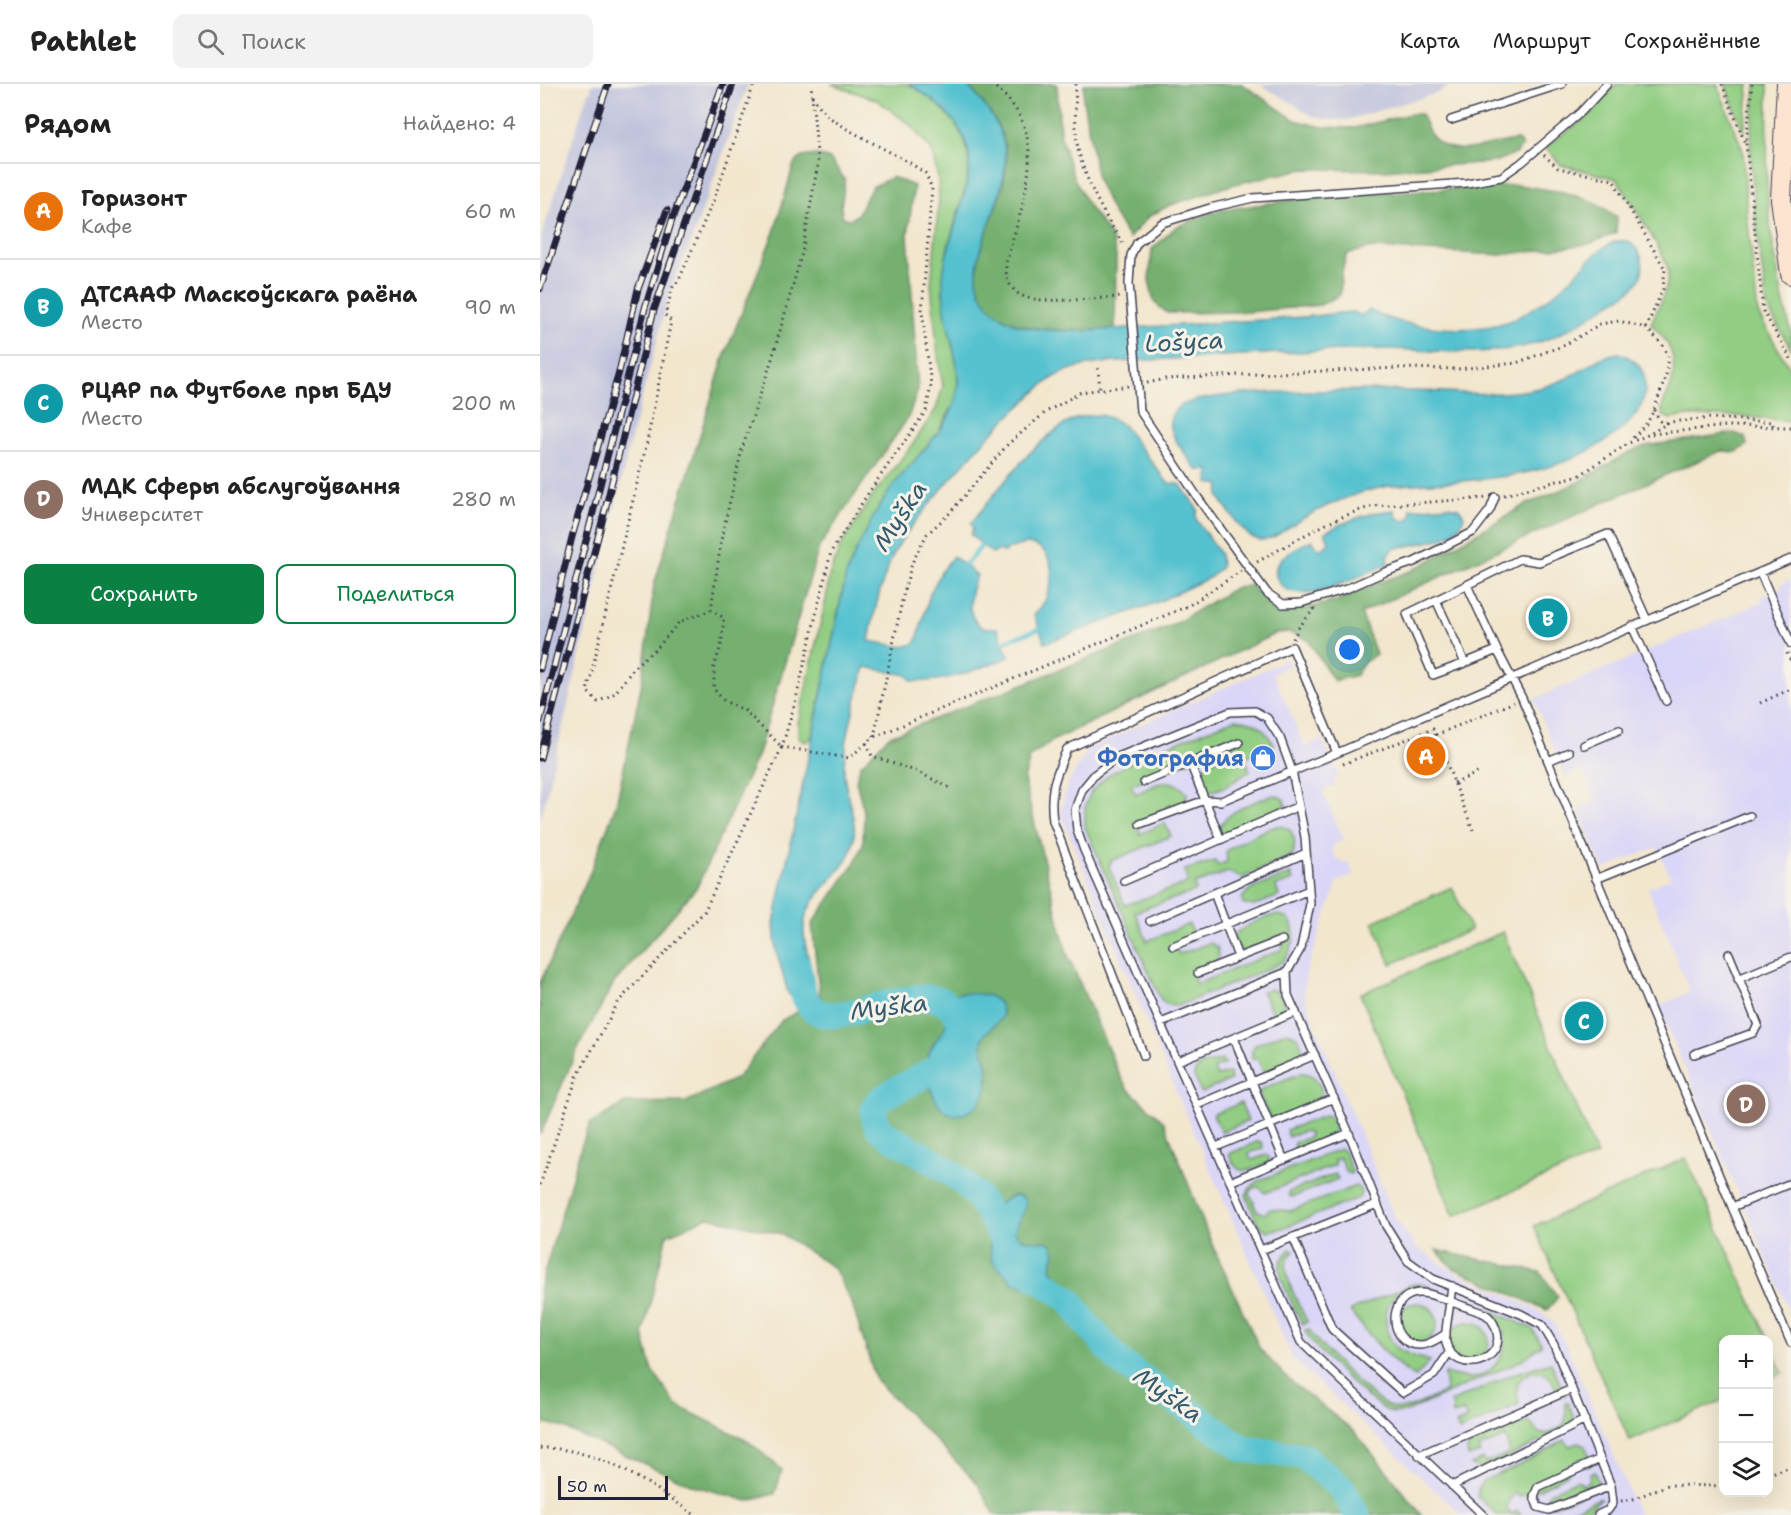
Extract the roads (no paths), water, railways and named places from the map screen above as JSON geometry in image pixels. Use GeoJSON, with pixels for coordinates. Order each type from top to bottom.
{"type":"FeatureCollection","features":[{"type":"Feature","properties":{"kind":"main road"},"geometry":{"type":"LineString","coordinates":[[1787,84],[1782,199],[1791,274]]}},
{"type":"Feature","properties":{"kind":"lane"},"geometry":{"type":"LineString","coordinates":[[1452,120],[1562,84]]}},
{"type":"Feature","properties":{"kind":"lane"},"geometry":{"type":"LineString","coordinates":[[1495,497],[1490,510],[1473,532],[1414,562],[1346,590],[1301,603],[1282,604],[1267,593],[1198,498],[1140,411],[1130,296],[1131,255],[1145,234],[1162,223],[1253,198],[1467,183],[1500,177],[1538,150],[1581,112],[1607,84]]}},
{"type":"Feature","properties":{"kind":"lane"},"geometry":{"type":"LineString","coordinates":[[1497,650],[1433,675],[1407,614],[1520,560],[1539,561],[1608,534],[1647,620]]}},
{"type":"Feature","properties":{"kind":"lane"},"geometry":{"type":"LineString","coordinates":[[1140,824],[1205,800],[1221,801],[1791,559]]}},
{"type":"Feature","properties":{"kind":"lane"},"geometry":{"type":"LineString","coordinates":[[1760,572],[1791,644]]}},
{"type":"Feature","properties":{"kind":"lane"},"geometry":{"type":"LineString","coordinates":[[1467,585],[1522,698],[1732,1207],[1791,1343]]}},
{"type":"Feature","properties":{"kind":"lane"},"geometry":{"type":"LineString","coordinates":[[1436,600],[1465,663]]}},
{"type":"Feature","properties":{"kind":"lane"},"geometry":{"type":"LineString","coordinates":[[1632,626],[1666,701]]}},
{"type":"Feature","properties":{"kind":"lane"},"geometry":{"type":"LineString","coordinates":[[1144,1056],[1053,821],[1051,802],[1055,776],[1067,749],[1292,647],[1337,753]]}},
{"type":"Feature","properties":{"kind":"lane"},"geometry":{"type":"LineString","coordinates":[[1483,1515],[1302,1342],[1077,830],[1075,810],[1082,790],[1095,774],[1118,757],[1230,712],[1255,711],[1267,718],[1280,738],[1292,771],[1306,853],[1310,904],[1301,948],[1287,972],[1288,995],[1350,1133],[1386,1226],[1408,1260],[1433,1279],[1521,1314],[1542,1325],[1554,1345],[1611,1486],[1613,1503],[1608,1510],[1598,1515]]}},
{"type":"Feature","properties":{"kind":"lane"},"geometry":{"type":"LineString","coordinates":[[1584,746],[1619,730]]}},
{"type":"Feature","properties":{"kind":"lane"},"geometry":{"type":"LineString","coordinates":[[1144,782],[1239,743]]}},
{"type":"Feature","properties":{"kind":"lane"},"geometry":{"type":"LineString","coordinates":[[1548,761],[1569,752]]}},
{"type":"Feature","properties":{"kind":"lane"},"geometry":{"type":"LineString","coordinates":[[1190,763],[1221,840]]}},
{"type":"Feature","properties":{"kind":"lane"},"geometry":{"type":"LineString","coordinates":[[1124,881],[1299,806]]}},
{"type":"Feature","properties":{"kind":"lane"},"geometry":{"type":"LineString","coordinates":[[1596,879],[1750,816]]}},
{"type":"Feature","properties":{"kind":"lane"},"geometry":{"type":"LineString","coordinates":[[1150,921],[1306,853]]}},
{"type":"Feature","properties":{"kind":"lane"},"geometry":{"type":"LineString","coordinates":[[1173,946],[1309,890]]}},
{"type":"Feature","properties":{"kind":"lane"},"geometry":{"type":"LineString","coordinates":[[1214,893],[1238,957]]}},
{"type":"Feature","properties":{"kind":"lane"},"geometry":{"type":"LineString","coordinates":[[1198,973],[1282,940]]}},
{"type":"Feature","properties":{"kind":"lane"},"geometry":{"type":"LineString","coordinates":[[1694,1054],[1753,1033],[1758,1025],[1729,954]]}},
{"type":"Feature","properties":{"kind":"lane"},"geometry":{"type":"LineString","coordinates":[[1738,979],[1791,957]]}},
{"type":"Feature","properties":{"kind":"lane"},"geometry":{"type":"LineString","coordinates":[[1161,1023],[1287,972]]}},
{"type":"Feature","properties":{"kind":"lane"},"geometry":{"type":"LineString","coordinates":[[1178,1061],[1296,1012]]}},
{"type":"Feature","properties":{"kind":"lane"},"geometry":{"type":"LineString","coordinates":[[1234,1038],[1284,1160]]}},
{"type":"Feature","properties":{"kind":"lane"},"geometry":{"type":"LineString","coordinates":[[1197,1105],[1315,1055]]}},
{"type":"Feature","properties":{"kind":"lane"},"geometry":{"type":"LineString","coordinates":[[1216,1147],[1334,1098]]}},
{"type":"Feature","properties":{"kind":"lane"},"geometry":{"type":"LineString","coordinates":[[1232,1182],[1350,1133]]}},
{"type":"Feature","properties":{"kind":"lane"},"geometry":{"type":"LineString","coordinates":[[1732,1207],[1791,1183]]}},
{"type":"Feature","properties":{"kind":"lane"},"geometry":{"type":"LineString","coordinates":[[1261,1250],[1377,1204]]}},
{"type":"Feature","properties":{"kind":"lane"},"geometry":{"type":"LineString","coordinates":[[1293,1237],[1332,1329],[1403,1393],[1434,1375],[1450,1351]]}},
{"type":"Feature","properties":{"kind":"lane"},"geometry":{"type":"LineString","coordinates":[[1446,1334],[1430,1343],[1412,1344],[1398,1333],[1394,1316],[1401,1301],[1416,1293],[1425,1293],[1450,1301],[1484,1314],[1496,1326],[1498,1334],[1494,1351],[1481,1361],[1464,1362],[1456,1358],[1446,1343],[1446,1334],[1450,1301],[1452,1287]]}},
{"type":"Feature","properties":{"kind":"lane"},"geometry":{"type":"LineString","coordinates":[[1419,1455],[1572,1389]]}},
{"type":"Feature","properties":{"kind":"lane"},"geometry":{"type":"LineString","coordinates":[[1452,1486],[1585,1420]]}},
{"type":"Feature","properties":{"kind":"lane"},"geometry":{"type":"LineString","coordinates":[[1600,1459],[1538,1487],[1534,1496],[1538,1508],[1549,1510],[1611,1486]]}},
{"type":"Feature","properties":{"kind":"water","name":"Lošyca"},"geometry":{"type":"Polygon","coordinates":[[[909,84],[966,84],[985,106],[997,125],[1004,143],[1006,161],[998,198],[980,252],[977,282],[989,306],[1000,316],[1020,325],[1056,331],[1086,331],[1308,317],[1351,312],[1361,316],[1369,310],[1416,325],[1472,328],[1503,323],[1529,311],[1561,288],[1599,251],[1617,241],[1625,241],[1633,245],[1640,254],[1643,265],[1639,281],[1623,296],[1563,332],[1543,341],[1514,348],[1476,352],[1345,350],[1111,362],[1070,369],[1037,390],[952,476],[907,533],[894,553],[885,574],[869,641],[904,647],[916,643],[930,594],[941,572],[953,556],[977,575],[970,597],[973,617],[983,628],[997,628],[1009,657],[962,674],[925,681],[912,681],[907,675],[865,667],[846,744],[844,770],[854,821],[854,838],[846,860],[809,908],[805,919],[804,938],[814,992],[805,1000],[798,1000],[788,993],[776,950],[774,923],[846,575],[861,540],[881,504],[895,483],[943,426],[957,394],[958,374],[946,317],[943,278],[949,246],[968,179],[968,150],[959,129],[945,111],[928,96],[909,84]]]}},
{"type":"Feature","properties":{"kind":"water"},"geometry":{"type":"Polygon","coordinates":[[[1619,353],[1633,360],[1640,368],[1645,382],[1644,397],[1642,404],[1629,422],[1592,449],[1537,470],[1508,476],[1389,486],[1361,493],[1322,508],[1275,536],[1264,540],[1251,536],[1236,521],[1219,497],[1220,485],[1208,483],[1209,470],[1197,470],[1177,442],[1171,425],[1171,417],[1175,410],[1183,405],[1227,395],[1337,391],[1486,393],[1529,390],[1547,386],[1577,373],[1600,359],[1619,353]]]}},
{"type":"Feature","properties":{"kind":"water"},"geometry":{"type":"Polygon","coordinates":[[[1101,415],[1123,425],[1168,483],[1180,484],[1198,510],[1197,521],[1220,554],[1221,567],[1211,577],[1158,602],[1045,643],[1034,615],[1044,602],[1050,588],[1052,573],[1043,551],[1034,545],[1020,545],[1004,552],[999,550],[993,554],[971,535],[973,528],[971,523],[1020,464],[1048,436],[1078,418],[1101,415]]]}},
{"type":"Feature","properties":{"kind":"water"},"geometry":{"type":"Polygon","coordinates":[[[1448,506],[1459,508],[1464,516],[1460,525],[1453,532],[1434,541],[1393,549],[1388,556],[1388,564],[1345,583],[1310,592],[1290,591],[1279,582],[1276,568],[1279,561],[1291,551],[1312,540],[1318,549],[1324,548],[1329,542],[1325,532],[1350,520],[1395,510],[1396,517],[1404,521],[1411,517],[1411,509],[1448,506]]]}},
{"type":"Feature","properties":{"kind":"water"},"geometry":{"type":"Polygon","coordinates":[[[961,993],[989,996],[999,1003],[1002,1017],[983,1038],[982,1046],[986,1058],[988,1082],[980,1103],[968,1112],[957,1115],[948,1113],[935,1098],[927,1066],[931,1048],[946,1025],[945,1012],[940,1005],[941,998],[961,993]]]}},
{"type":"Feature","properties":{"kind":"water"},"geometry":{"type":"Polygon","coordinates":[[[1017,1195],[1025,1199],[1025,1204],[1015,1232],[1023,1239],[1052,1244],[1055,1253],[1051,1268],[1066,1295],[1061,1302],[1052,1303],[1038,1291],[1013,1282],[992,1261],[989,1230],[993,1212],[1006,1199],[1017,1195]]]}},
{"type":"Feature","properties":{"kind":"waterway"},"geometry":{"type":"LineString","coordinates":[[961,570],[985,542]]}},
{"type":"Feature","properties":{"kind":"waterway"},"geometry":{"type":"LineString","coordinates":[[998,644],[1044,627]]}},
{"type":"Feature","properties":{"kind":"waterway","name":"Муška"},"geometry":{"type":"LineString","coordinates":[[797,964],[805,998],[811,1007],[823,1014],[838,1015],[919,998],[936,999],[955,1011],[960,1030],[956,1046],[933,1070],[879,1101],[874,1109],[874,1118],[881,1130],[892,1138],[961,1180],[985,1207],[1008,1248]]}},
{"type":"Feature","properties":{"kind":"waterway","name":"Муška"},"geometry":{"type":"LineString","coordinates":[[1034,1276],[1069,1299],[1120,1362],[1244,1449],[1303,1456],[1343,1489],[1357,1515]]}},
{"type":"Feature","properties":{"kind":"railway"},"geometry":{"type":"LineString","coordinates":[[540,289],[608,84]]}},
{"type":"Feature","properties":{"kind":"railway"},"geometry":{"type":"LineString","coordinates":[[540,721],[645,308],[673,217],[723,84]]}},
{"type":"Feature","properties":{"kind":"railway"},"geometry":{"type":"LineString","coordinates":[[540,758],[603,518],[654,310],[733,84]]}},
{"type":"Feature","properties":{"kind":"railway"},"geometry":{"type":"LineString","coordinates":[[540,669],[572,537],[619,372],[638,289],[667,210]]}},
{"type":"Feature","properties":{"kind":"place","name":"ДТСААФ Маскоўскага раёна"},"geometry":{"type":"Point","coordinates":[1548,618]}},
{"type":"Feature","properties":{"kind":"place","name":"Горизонт"},"geometry":{"type":"Point","coordinates":[1426,756]}},
{"type":"Feature","properties":{"kind":"place","name":"Фотография"},"geometry":{"type":"Point","coordinates":[1263,758]}},
{"type":"Feature","properties":{"kind":"place","name":"РЦАР па Футболе пры БДУ"},"geometry":{"type":"Point","coordinates":[1584,1021]}},
{"type":"Feature","properties":{"kind":"place","name":"МДК Сферы абслугоўвання"},"geometry":{"type":"Point","coordinates":[1746,1104]}}]}
